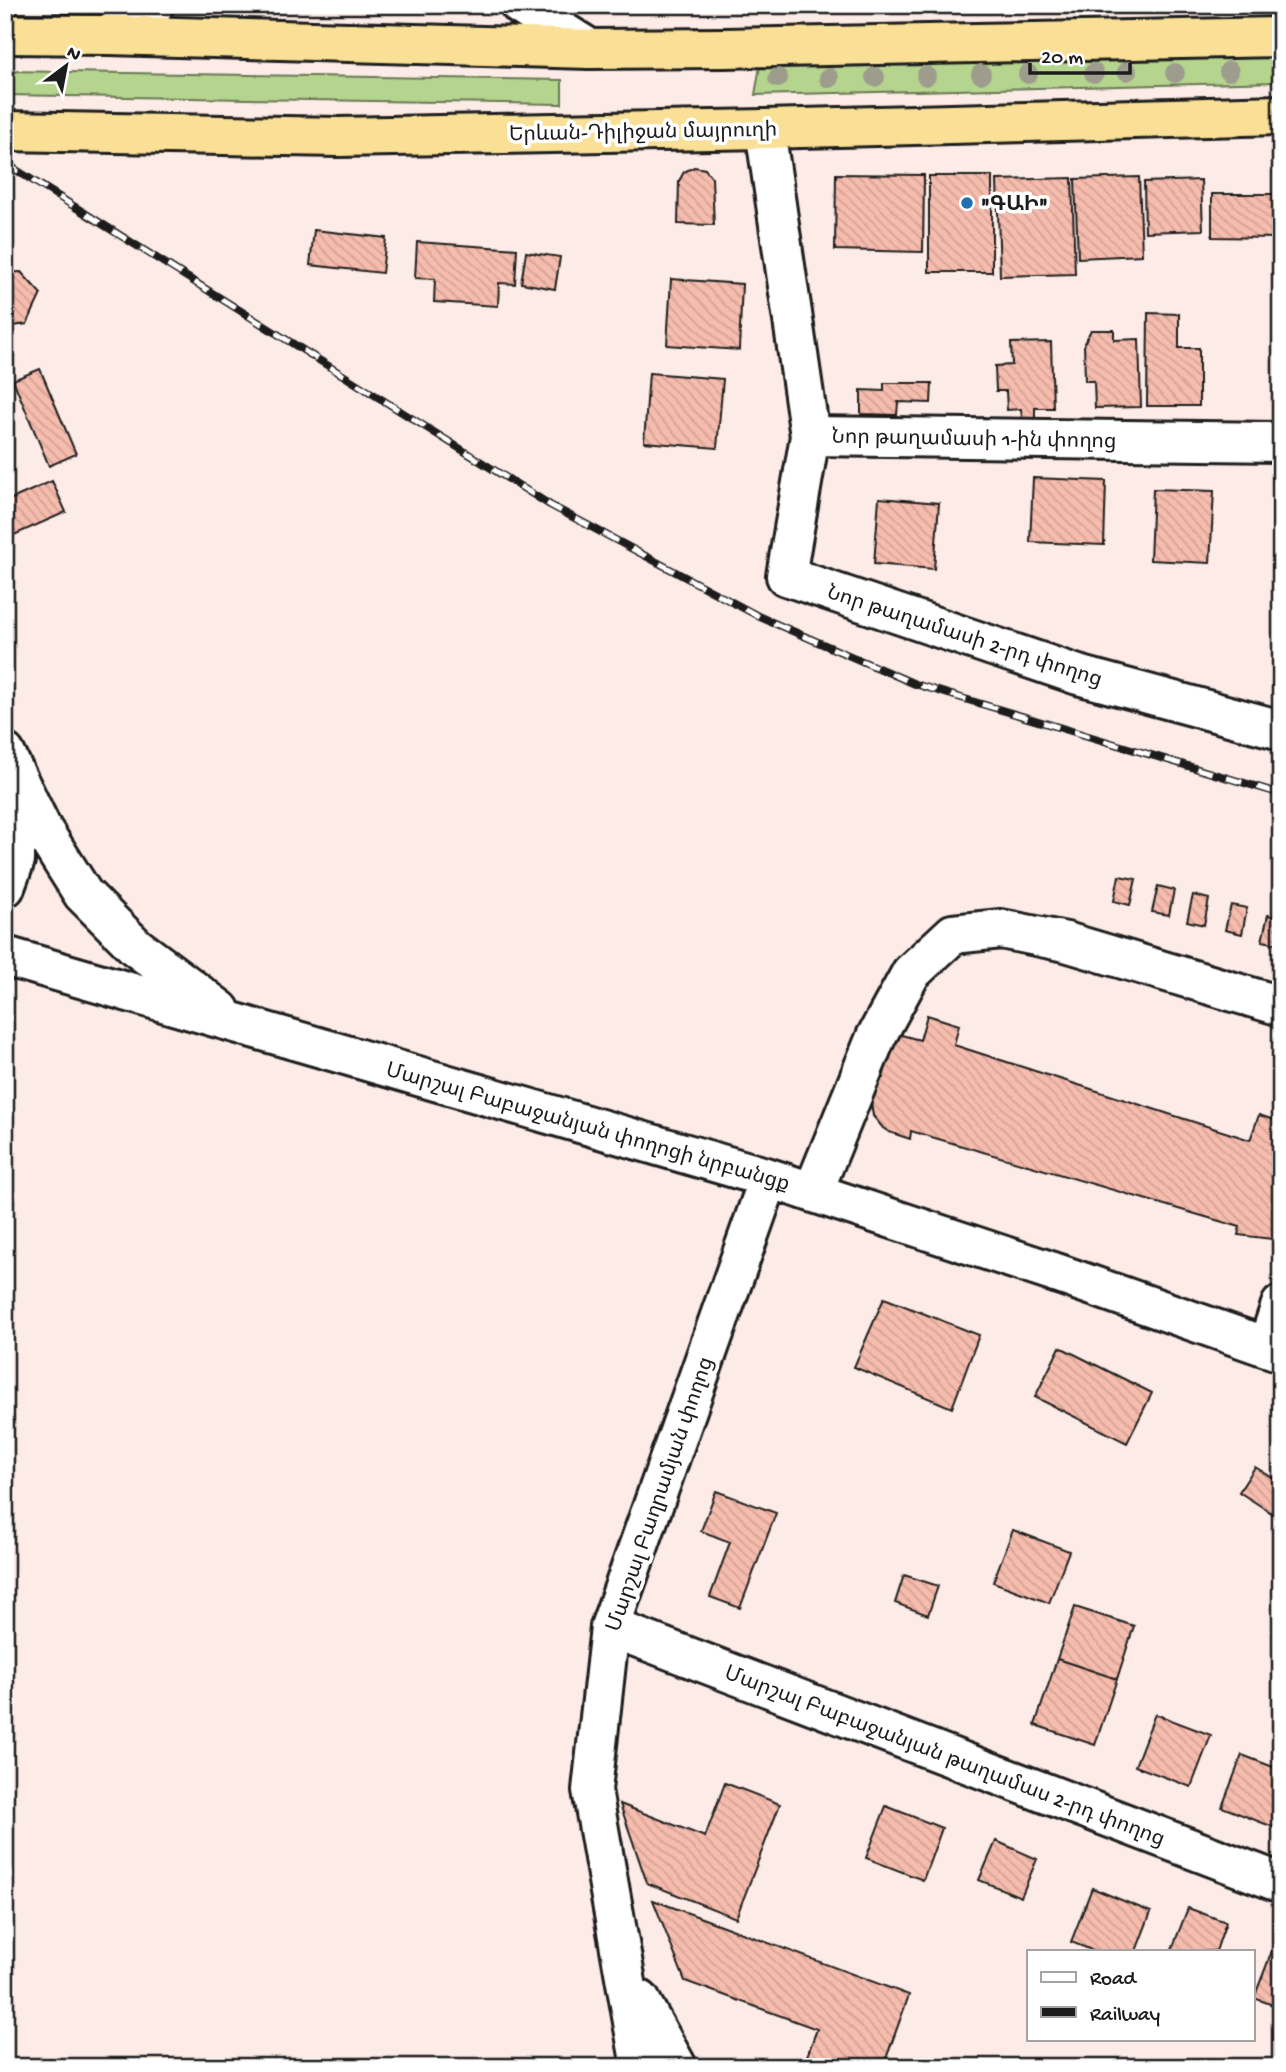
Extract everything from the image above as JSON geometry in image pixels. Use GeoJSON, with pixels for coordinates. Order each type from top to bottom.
{"type":"FeatureCollection","features":[{"type":"Feature","properties":{"kind":"highway"},"geometry":{"type":"LineString","coordinates":[[5,34],[590,49],[1281,37]]}},
{"type":"Feature","properties":{"kind":"highway","name":"Երևան-Դիլիջան մայրուղի"},"geometry":{"type":"LineString","coordinates":[[5,131],[338,137],[1281,115]]}},
{"type":"Feature","properties":{"kind":"street"},"geometry":{"type":"LineString","coordinates":[[109,36],[154,5]]}},
{"type":"Feature","properties":{"kind":"street"},"geometry":{"type":"LineString","coordinates":[[520,5],[590,49]]}},
{"type":"Feature","properties":{"kind":"street","name":"Նոր թաղամասի 1-ին փողոց"},"geometry":{"type":"LineString","coordinates":[[765,129],[810,436],[1281,442]]}},
{"type":"Feature","properties":{"kind":"street","name":"Նոր թաղամասի 2-րդ փողոց"},"geometry":{"type":"LineString","coordinates":[[810,436],[786,576],[1078,675],[1281,730]]}},
{"type":"Feature","properties":{"kind":"street"},"geometry":{"type":"LineString","coordinates":[[5,887],[15,860],[15,819],[6,755]]}},
{"type":"Feature","properties":{"kind":"street","name":"Մարշալ Բաբաջանյան փողոցի նրբանցք"},"geometry":{"type":"LineString","coordinates":[[6,755],[42,829],[83,894],[136,947],[239,1024],[769,1178],[1274,1349]]}},
{"type":"Feature","properties":{"kind":"street"},"geometry":{"type":"LineString","coordinates":[[813,1192],[882,1026],[911,973],[953,934],[1001,929],[1066,942],[1281,1006]]}},
{"type":"Feature","properties":{"kind":"street"},"geometry":{"type":"LineString","coordinates":[[5,956],[239,1024]]}},
{"type":"Feature","properties":{"kind":"street","name":"Մարշալ Բաղրամյան փողոց"},"geometry":{"type":"LineString","coordinates":[[641,2067],[592,1790],[610,1627],[769,1178]]}},
{"type":"Feature","properties":{"kind":"street"},"geometry":{"type":"LineString","coordinates":[[1274,1349],[1281,1305]]}},
{"type":"Feature","properties":{"kind":"street","name":"Մարշալ Բաբաջանյան թաղամաս 2-րդ փողոց"},"geometry":{"type":"LineString","coordinates":[[610,1627],[1281,1884]]}},
{"type":"Feature","properties":{"kind":"street"},"geometry":{"type":"LineString","coordinates":[[624,1970],[677,2067]]}},
{"type":"Feature","properties":{"kind":"green space"},"geometry":{"type":"Polygon","coordinates":[[[1281,57],[1281,82],[755,95],[760,66],[1281,57]]]}},
{"type":"Feature","properties":{"kind":"green space"},"geometry":{"type":"Polygon","coordinates":[[[5,71],[562,80],[562,104],[5,95],[5,71]]]}},
{"type":"Feature","properties":{"kind":"building"},"geometry":{"type":"Polygon","coordinates":[[[694,167],[705,169],[712,178],[714,225],[678,224],[679,181],[684,172],[694,167]]]}},
{"type":"Feature","properties":{"kind":"building"},"geometry":{"type":"Polygon","coordinates":[[[836,174],[924,175],[923,252],[835,250],[836,174]]]}},
{"type":"Feature","properties":{"kind":"building"},"geometry":{"type":"Polygon","coordinates":[[[929,176],[992,176],[992,272],[929,272],[929,176]]]}},
{"type":"Feature","properties":{"kind":"building"},"geometry":{"type":"Polygon","coordinates":[[[1139,177],[1142,255],[1078,258],[1075,179],[1139,177]]]}},
{"type":"Feature","properties":{"kind":"building"},"geometry":{"type":"Polygon","coordinates":[[[1072,178],[1075,274],[1000,276],[997,180],[1072,178]]]}},
{"type":"Feature","properties":{"kind":"building"},"geometry":{"type":"Polygon","coordinates":[[[1201,180],[1203,230],[1145,232],[1144,182],[1201,180]]]}},
{"type":"Feature","properties":{"kind":"building"},"geometry":{"type":"Polygon","coordinates":[[[1212,194],[1276,194],[1276,238],[1212,237],[1212,194]]]}},
{"type":"Feature","properties":{"kind":"building"},"geometry":{"type":"Polygon","coordinates":[[[314,230],[386,238],[382,273],[310,265],[314,230]]]}},
{"type":"Feature","properties":{"kind":"building"},"geometry":{"type":"Polygon","coordinates":[[[417,242],[517,249],[515,284],[499,283],[498,306],[434,302],[435,279],[415,278],[417,242]]]}},
{"type":"Feature","properties":{"kind":"building"},"geometry":{"type":"Polygon","coordinates":[[[526,252],[560,257],[555,289],[521,283],[526,252]]]}},
{"type":"Feature","properties":{"kind":"building"},"geometry":{"type":"Polygon","coordinates":[[[21,272],[41,294],[27,324],[5,327],[5,273],[21,272]]]}},
{"type":"Feature","properties":{"kind":"building"},"geometry":{"type":"Polygon","coordinates":[[[671,279],[742,284],[739,350],[667,345],[671,279]]]}},
{"type":"Feature","properties":{"kind":"building"},"geometry":{"type":"Polygon","coordinates":[[[1148,313],[1179,314],[1179,348],[1199,348],[1199,406],[1147,406],[1148,313]]]}},
{"type":"Feature","properties":{"kind":"building"},"geometry":{"type":"Polygon","coordinates":[[[1091,330],[1114,330],[1114,340],[1139,339],[1141,407],[1095,408],[1094,381],[1085,381],[1084,343],[1091,330]]]}},
{"type":"Feature","properties":{"kind":"building"},"geometry":{"type":"Polygon","coordinates":[[[1051,342],[1053,408],[1035,408],[1035,418],[1022,418],[1021,409],[1007,410],[1006,391],[996,391],[995,366],[1012,365],[1011,343],[1051,342]]]}},
{"type":"Feature","properties":{"kind":"building"},"geometry":{"type":"Polygon","coordinates":[[[40,369],[76,454],[49,466],[13,380],[40,369]]]}},
{"type":"Feature","properties":{"kind":"building"},"geometry":{"type":"Polygon","coordinates":[[[649,373],[723,379],[717,448],[644,442],[649,373]]]}},
{"type":"Feature","properties":{"kind":"building"},"geometry":{"type":"Polygon","coordinates":[[[884,383],[932,383],[931,403],[898,402],[897,415],[861,414],[861,390],[884,391],[884,383]]]}},
{"type":"Feature","properties":{"kind":"building"},"geometry":{"type":"Polygon","coordinates":[[[1033,478],[1106,481],[1104,545],[1030,542],[1033,478]]]}},
{"type":"Feature","properties":{"kind":"building"},"geometry":{"type":"Polygon","coordinates":[[[52,481],[66,512],[5,539],[5,502],[52,481]]]}},
{"type":"Feature","properties":{"kind":"building"},"geometry":{"type":"Polygon","coordinates":[[[1153,489],[1214,491],[1210,563],[1150,560],[1153,489]]]}},
{"type":"Feature","properties":{"kind":"building"},"geometry":{"type":"Polygon","coordinates":[[[879,498],[939,503],[934,569],[874,564],[879,498]]]}},
{"type":"Feature","properties":{"kind":"building"},"geometry":{"type":"Polygon","coordinates":[[[1119,876],[1136,879],[1130,905],[1114,901],[1119,876]]]}},
{"type":"Feature","properties":{"kind":"building"},"geometry":{"type":"Polygon","coordinates":[[[1158,886],[1174,890],[1169,915],[1152,912],[1158,886]]]}},
{"type":"Feature","properties":{"kind":"building"},"geometry":{"type":"Polygon","coordinates":[[[1193,895],[1209,899],[1204,925],[1187,921],[1193,895]]]}},
{"type":"Feature","properties":{"kind":"building"},"geometry":{"type":"Polygon","coordinates":[[[1231,905],[1247,908],[1242,934],[1225,930],[1231,905]]]}},
{"type":"Feature","properties":{"kind":"building"},"geometry":{"type":"Polygon","coordinates":[[[1268,915],[1281,918],[1279,944],[1262,941],[1268,915]]]}},
{"type":"Feature","properties":{"kind":"building"},"geometry":{"type":"Polygon","coordinates":[[[927,1015],[959,1025],[954,1045],[1250,1140],[1259,1115],[1281,1122],[1281,1235],[1272,1239],[1238,1235],[1240,1227],[911,1131],[910,1139],[889,1132],[873,1116],[871,1102],[875,1077],[883,1078],[894,1033],[920,1040],[927,1015]]]}},
{"type":"Feature","properties":{"kind":"building"},"geometry":{"type":"Polygon","coordinates":[[[884,1298],[979,1335],[952,1408],[854,1367],[884,1298]]]}},
{"type":"Feature","properties":{"kind":"building"},"geometry":{"type":"Polygon","coordinates":[[[1060,1347],[1152,1393],[1127,1443],[1035,1397],[1060,1347]]]}},
{"type":"Feature","properties":{"kind":"building"},"geometry":{"type":"Polygon","coordinates":[[[1255,1467],[1281,1483],[1281,1519],[1239,1492],[1255,1467]]]}},
{"type":"Feature","properties":{"kind":"building"},"geometry":{"type":"Polygon","coordinates":[[[716,1491],[776,1513],[740,1608],[710,1597],[730,1542],[701,1531],[716,1491]]]}},
{"type":"Feature","properties":{"kind":"building"},"geometry":{"type":"Polygon","coordinates":[[[1013,1530],[1069,1551],[1049,1603],[993,1582],[1013,1530]]]}},
{"type":"Feature","properties":{"kind":"building"},"geometry":{"type":"Polygon","coordinates":[[[904,1575],[938,1586],[928,1615],[895,1603],[904,1575]]]}},
{"type":"Feature","properties":{"kind":"building"},"geometry":{"type":"Polygon","coordinates":[[[1075,1607],[1134,1626],[1117,1679],[1057,1659],[1075,1607]]]}},
{"type":"Feature","properties":{"kind":"building"},"geometry":{"type":"Polygon","coordinates":[[[1057,1659],[1117,1679],[1095,1745],[1035,1725],[1057,1659]]]}},
{"type":"Feature","properties":{"kind":"building"},"geometry":{"type":"Polygon","coordinates":[[[1155,1714],[1211,1735],[1191,1787],[1135,1766],[1155,1714]]]}},
{"type":"Feature","properties":{"kind":"building"},"geometry":{"type":"Polygon","coordinates":[[[1242,1755],[1281,1770],[1281,1823],[1278,1829],[1222,1807],[1242,1755]]]}},
{"type":"Feature","properties":{"kind":"building"},"geometry":{"type":"Polygon","coordinates":[[[725,1783],[780,1804],[736,1918],[647,1883],[620,1804],[705,1837],[725,1783]]]}},
{"type":"Feature","properties":{"kind":"building"},"geometry":{"type":"Polygon","coordinates":[[[886,1806],[942,1828],[923,1880],[866,1858],[886,1806]]]}},
{"type":"Feature","properties":{"kind":"building"},"geometry":{"type":"Polygon","coordinates":[[[996,1841],[1037,1859],[1021,1897],[979,1880],[996,1841]]]}},
{"type":"Feature","properties":{"kind":"building"},"geometry":{"type":"Polygon","coordinates":[[[1092,1888],[1151,1912],[1136,1950],[1091,1950],[1071,1942],[1092,1888]]]}},
{"type":"Feature","properties":{"kind":"building"},"geometry":{"type":"Polygon","coordinates":[[[653,1900],[909,1995],[883,2067],[803,2067],[817,2029],[685,1981],[653,1900]]]}},
{"type":"Feature","properties":{"kind":"building"},"geometry":{"type":"Polygon","coordinates":[[[1188,1908],[1226,1922],[1216,1950],[1172,1949],[1188,1908]]]}},
{"type":"Feature","properties":{"kind":"building"},"geometry":{"type":"Polygon","coordinates":[[[1279,1933],[1281,1934],[1281,2008],[1254,1998],[1279,1933]]]}},
{"type":"Feature","properties":{"kind":"railway"},"geometry":{"type":"LineString","coordinates":[[5,163],[550,505],[760,617],[915,684],[1281,794]]}},
{"type":"Feature","properties":{"kind":"place","name":"\"ԳԱԻ\""},"geometry":{"type":"Point","coordinates":[967,203]}}]}
